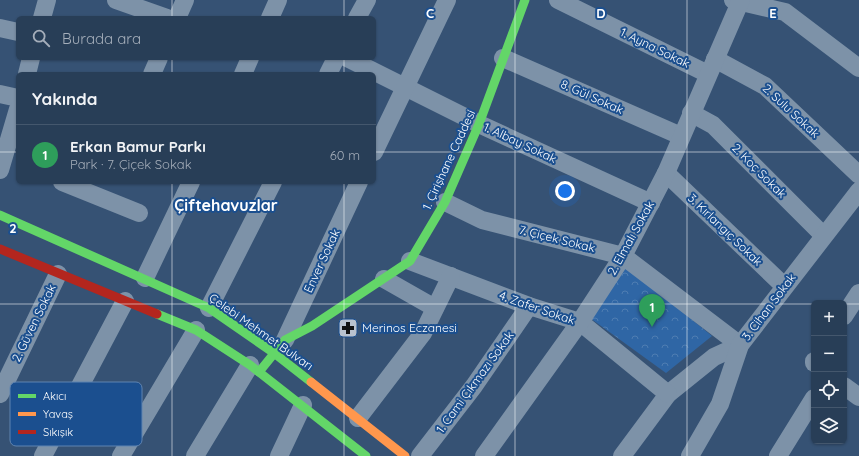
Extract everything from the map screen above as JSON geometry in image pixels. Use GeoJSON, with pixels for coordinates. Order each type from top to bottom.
{"type":"FeatureCollection","features":[{"type":"Feature","properties":{"kind":"main road","name":"1. Çirişhane Caddesi"},"geometry":{"type":"LineString","coordinates":[[255,368],[279,346],[410,261],[445,202],[479,124],[525,0]]}},
{"type":"Feature","properties":{"kind":"main road","name":"Çelebi Mehmet Bulvarı"},"geometry":{"type":"LineString","coordinates":[[0,215],[62,244],[145,278],[209,308],[279,346],[358,418],[405,456]]}},
{"type":"Feature","properties":{"kind":"main road"},"geometry":{"type":"LineString","coordinates":[[0,249],[196,330],[255,368],[303,405],[359,453]]}},
{"type":"Feature","properties":{"kind":"street"},"geometry":{"type":"LineString","coordinates":[[43,16],[47,0]]}},
{"type":"Feature","properties":{"kind":"street"},"geometry":{"type":"LineString","coordinates":[[116,0],[161,16]]}},
{"type":"Feature","properties":{"kind":"street"},"geometry":{"type":"LineString","coordinates":[[178,16],[185,0]]}},
{"type":"Feature","properties":{"kind":"street"},"geometry":{"type":"LineString","coordinates":[[271,16],[278,0]]}},
{"type":"Feature","properties":{"kind":"street"},"geometry":{"type":"LineString","coordinates":[[358,16],[367,0]]}},
{"type":"Feature","properties":{"kind":"street"},"geometry":{"type":"LineString","coordinates":[[376,148],[447,0]]}},
{"type":"Feature","properties":{"kind":"street","name":"1. Ayna Sokak"},"geometry":{"type":"LineString","coordinates":[[558,0],[712,66]]}},
{"type":"Feature","properties":{"kind":"street"},"geometry":{"type":"LineString","coordinates":[[738,1],[787,6],[859,68]]}},
{"type":"Feature","properties":{"kind":"street","name":"2. Elmalı Sokak"},"geometry":{"type":"LineString","coordinates":[[484,456],[580,322],[623,256],[666,173],[738,1]]}},
{"type":"Feature","properties":{"kind":"street"},"geometry":{"type":"LineString","coordinates":[[0,28],[16,32]]}},
{"type":"Feature","properties":{"kind":"street","name":"8. Gül Sokak"},"geometry":{"type":"LineString","coordinates":[[503,58],[681,136]]}},
{"type":"Feature","properties":{"kind":"street"},"geometry":{"type":"LineString","coordinates":[[153,72],[158,60]]}},
{"type":"Feature","properties":{"kind":"street"},"geometry":{"type":"LineString","coordinates":[[244,72],[249,60]]}},
{"type":"Feature","properties":{"kind":"street"},"geometry":{"type":"LineString","coordinates":[[329,72],[335,60]]}},
{"type":"Feature","properties":{"kind":"street","name":"1. Albay Sokak"},"geometry":{"type":"LineString","coordinates":[[351,60],[479,124],[651,203]]}},
{"type":"Feature","properties":{"kind":"street","name":"2. Sulu Sokak"},"geometry":{"type":"LineString","coordinates":[[712,66],[765,86],[859,175]]}},
{"type":"Feature","properties":{"kind":"street"},"geometry":{"type":"LineString","coordinates":[[0,94],[16,98]]}},
{"type":"Feature","properties":{"kind":"street","name":"2. Koç Sokak"},"geometry":{"type":"LineString","coordinates":[[691,113],[713,125],[823,235]]}},
{"type":"Feature","properties":{"kind":"street"},"geometry":{"type":"LineString","coordinates":[[5,162],[16,117]]}},
{"type":"Feature","properties":{"kind":"street","name":"3. Kırlangıç Sokak"},"geometry":{"type":"LineString","coordinates":[[666,173],[784,286]]}},
{"type":"Feature","properties":{"kind":"street"},"geometry":{"type":"LineString","coordinates":[[73,184],[101,189],[138,213]]}},
{"type":"Feature","properties":{"kind":"street"},"geometry":{"type":"LineString","coordinates":[[145,278],[190,184]]}},
{"type":"Feature","properties":{"kind":"street"},"geometry":{"type":"LineString","coordinates":[[209,308],[272,184]]}},
{"type":"Feature","properties":{"kind":"street","name":"Enver Sokak"},"geometry":{"type":"LineString","coordinates":[[279,346],[359,184]]}},
{"type":"Feature","properties":{"kind":"street","name":"3. Cihan Sokak"},"geometry":{"type":"LineString","coordinates":[[690,456],[720,404],[740,345],[823,235],[859,191]]}},
{"type":"Feature","properties":{"kind":"street","name":"7. Çiçek Sokak"},"geometry":{"type":"LineString","coordinates":[[445,202],[482,220],[623,256],[740,345]]}},
{"type":"Feature","properties":{"kind":"street","name":"4. Zafer Sokak"},"geometry":{"type":"LineString","coordinates":[[410,261],[529,306],[580,322],[668,394]]}},
{"type":"Feature","properties":{"kind":"street","name":"2. Güven Sokak"},"geometry":{"type":"LineString","coordinates":[[0,394],[58,274]]}},
{"type":"Feature","properties":{"kind":"street"},"geometry":{"type":"LineString","coordinates":[[358,418],[423,333],[451,276]]}},
{"type":"Feature","properties":{"kind":"street"},"geometry":{"type":"LineString","coordinates":[[384,279],[435,308]]}},
{"type":"Feature","properties":{"kind":"street"},"geometry":{"type":"LineString","coordinates":[[847,311],[859,293]]}},
{"type":"Feature","properties":{"kind":"street"},"geometry":{"type":"LineString","coordinates":[[82,382],[125,301]]}},
{"type":"Feature","properties":{"kind":"street","name":"1. Cami Çıkmazı Sokak"},"geometry":{"type":"LineString","coordinates":[[420,456],[474,386],[529,306]]}},
{"type":"Feature","properties":{"kind":"street"},"geometry":{"type":"LineString","coordinates":[[142,421],[196,330]]}},
{"type":"Feature","properties":{"kind":"street"},"geometry":{"type":"LineString","coordinates":[[622,456],[668,394],[714,357],[740,345]]}},
{"type":"Feature","properties":{"kind":"street"},"geometry":{"type":"LineString","coordinates":[[195,456],[255,368]]}},
{"type":"Feature","properties":{"kind":"street"},"geometry":{"type":"LineString","coordinates":[[847,388],[859,397]]}},
{"type":"Feature","properties":{"kind":"street"},"geometry":{"type":"LineString","coordinates":[[778,456],[811,403]]}},
{"type":"Feature","properties":{"kind":"street"},"geometry":{"type":"LineString","coordinates":[[279,456],[303,405]]}},
{"type":"Feature","properties":{"kind":"street"},"geometry":{"type":"LineString","coordinates":[[43,456],[48,446]]}},
{"type":"Feature","properties":{"kind":"street"},"geometry":{"type":"LineString","coordinates":[[121,456],[127,446]]}},
{"type":"Feature","properties":{"kind":"green space"},"geometry":{"type":"Polygon","coordinates":[[[625,265],[712,336],[666,373],[590,318],[625,265]]]}},
{"type":"Feature","properties":{"kind":"traffic: fast"},"geometry":{"type":"LineString","coordinates":[[259,372],[285,340],[312,326],[410,261],[445,202],[479,124],[525,0]]}},
{"type":"Feature","properties":{"kind":"traffic: fast"},"geometry":{"type":"LineString","coordinates":[[0,215],[209,308],[274,353],[311,382]]}},
{"type":"Feature","properties":{"kind":"traffic: fast"},"geometry":{"type":"LineString","coordinates":[[157,314],[196,330],[250,365],[366,456]]}},
{"type":"Feature","properties":{"kind":"traffic: slow"},"geometry":{"type":"LineString","coordinates":[[311,382],[405,456]]}},
{"type":"Feature","properties":{"kind":"traffic: jam"},"geometry":{"type":"LineString","coordinates":[[0,249],[157,314]]}},
{"type":"Feature","properties":{"kind":"place","name":"Erkan Bamur Parkı"},"geometry":{"type":"Point","coordinates":[652,327]}},
{"type":"Feature","properties":{"kind":"place","name":"Merinos Eczanesi"},"geometry":{"type":"Point","coordinates":[348,328]}},
{"type":"Feature","properties":{"kind":"district","name":"Çiftehavuzlar"},"geometry":{"type":"Point","coordinates":[226,205]}}]}
